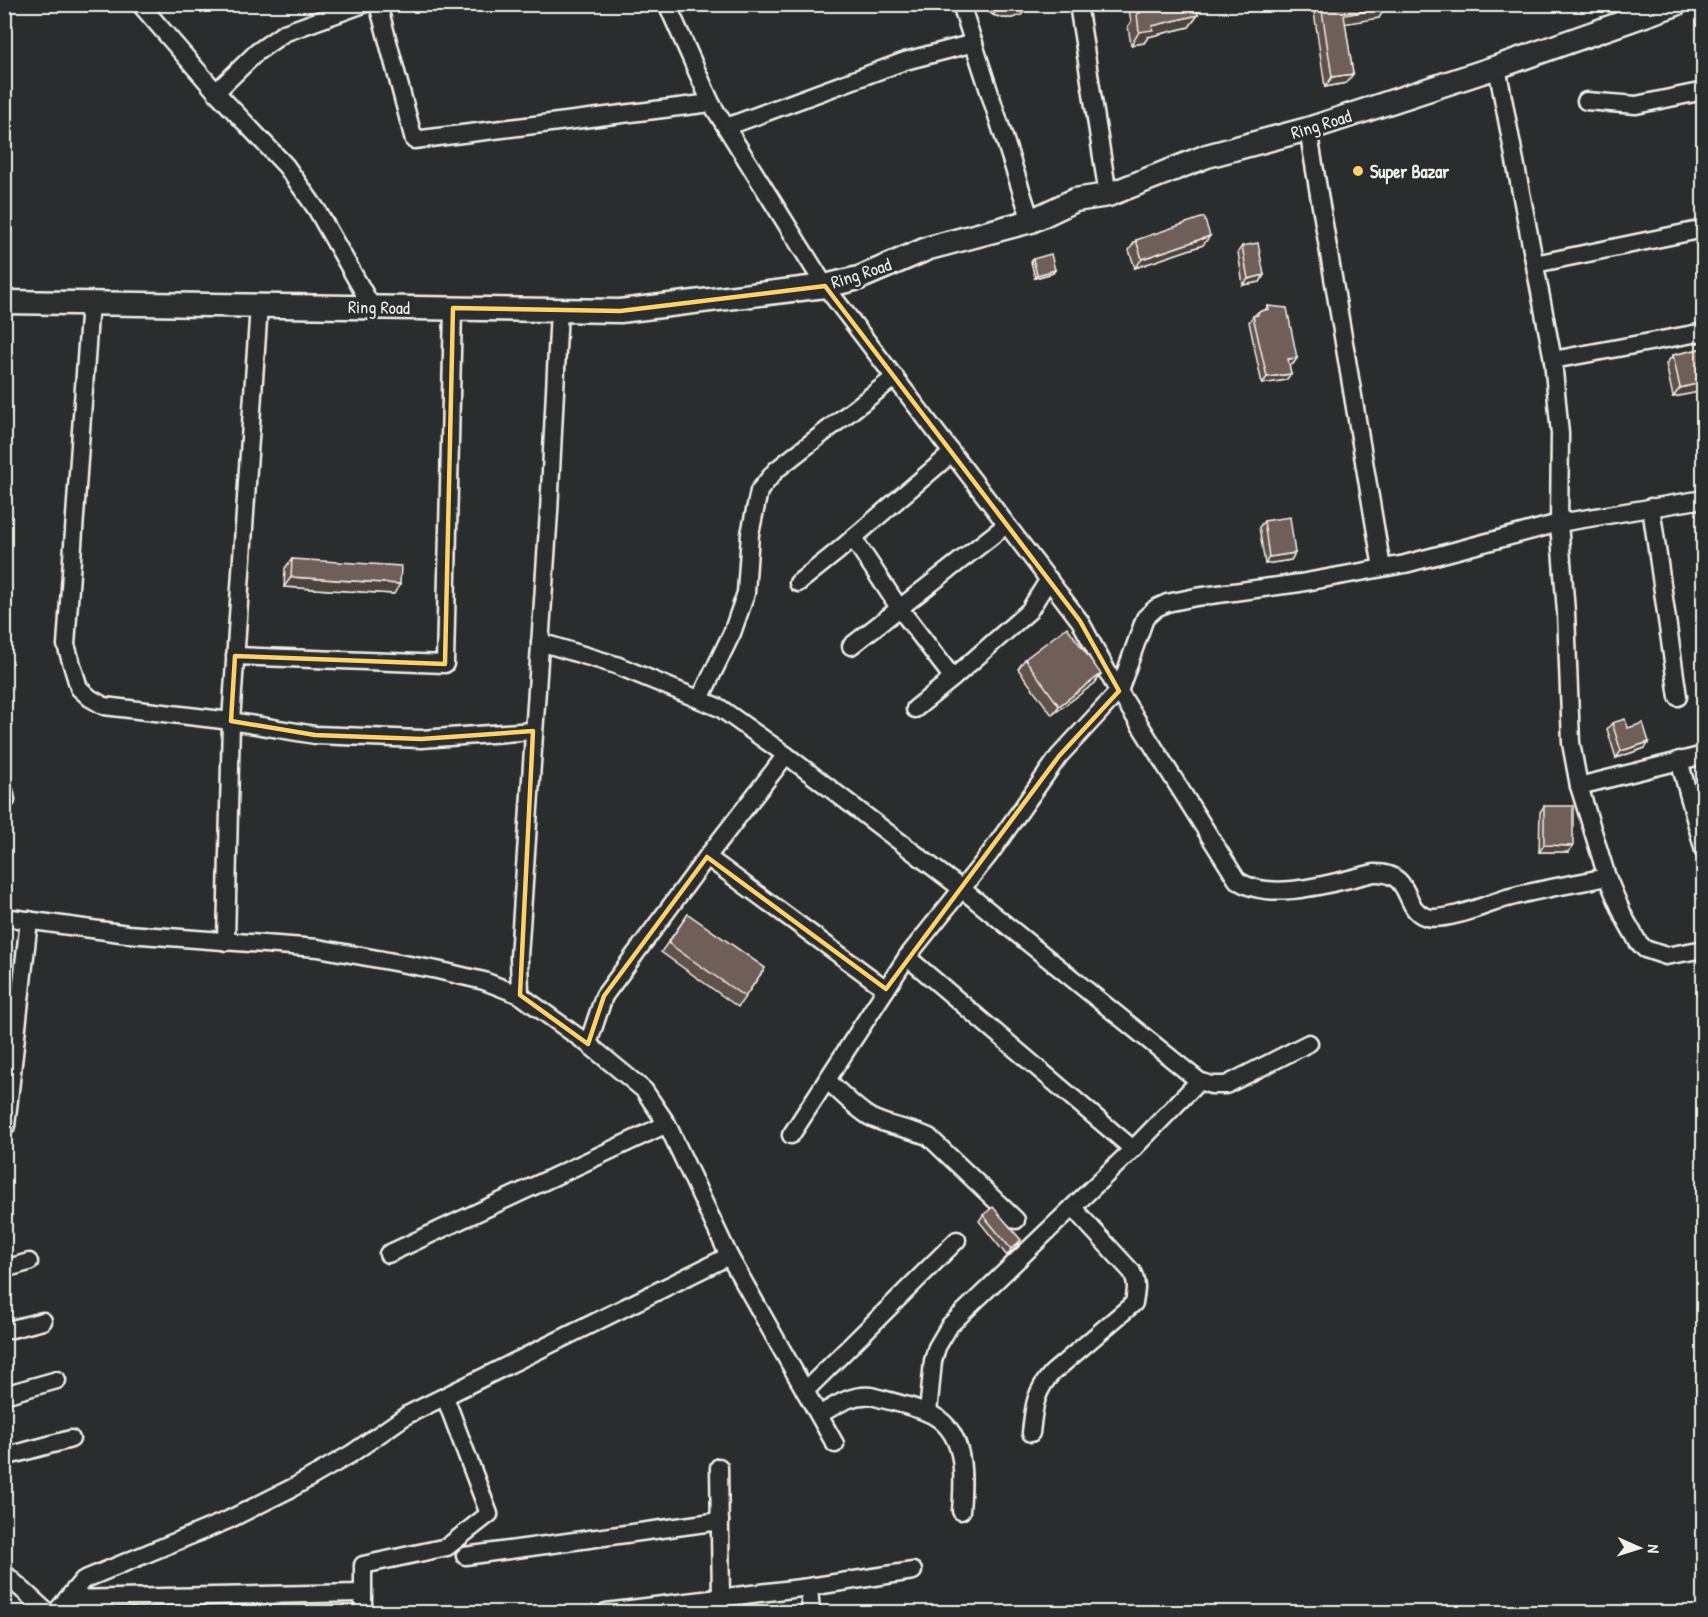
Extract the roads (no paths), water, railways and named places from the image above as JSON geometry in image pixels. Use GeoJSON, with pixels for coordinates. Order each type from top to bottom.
{"type":"FeatureCollection","features":[{"type":"Feature","properties":{"kind":"main road","name":"Ring Road"},"geometry":{"type":"LineString","coordinates":[[4,302],[620,311],[825,286],[859,278],[929,248],[1031,221],[1075,200],[1108,195],[1207,156],[1308,129],[1497,67],[1676,4]]}},
{"type":"Feature","properties":{"kind":"street"},"geometry":{"type":"LineString","coordinates":[[140,4],[216,92],[286,166],[317,210],[372,307]]}},
{"type":"Feature","properties":{"kind":"street"},"geometry":{"type":"LineString","coordinates":[[216,92],[257,52],[284,33],[364,4]]}},
{"type":"Feature","properties":{"kind":"street"},"geometry":{"type":"LineString","coordinates":[[378,4],[414,140],[711,103]]}},
{"type":"Feature","properties":{"kind":"street"},"geometry":{"type":"LineString","coordinates":[[667,4],[711,103],[825,286],[1080,621],[1102,664],[1237,880],[1261,890],[1280,890],[1386,872],[1396,877],[1423,916],[1437,918],[1508,898],[1607,877]]}},
{"type":"Feature","properties":{"kind":"street"},"geometry":{"type":"LineString","coordinates":[[961,4],[1031,221]]}},
{"type":"Feature","properties":{"kind":"street"},"geometry":{"type":"LineString","coordinates":[[1078,4],[1108,195]]}},
{"type":"Feature","properties":{"kind":"street"},"geometry":{"type":"LineString","coordinates":[[726,127],[905,61],[974,43]]}},
{"type":"Feature","properties":{"kind":"street"},"geometry":{"type":"LineString","coordinates":[[1497,67],[1553,360],[1560,434],[1559,524],[1566,612],[1571,742],[1579,786],[1607,877],[1632,934],[1645,950],[1666,956],[1704,949]]}},
{"type":"Feature","properties":{"kind":"street"},"geometry":{"type":"LineString","coordinates":[[1586,101],[1636,105],[1704,91]]}},
{"type":"Feature","properties":{"kind":"street"},"geometry":{"type":"LineString","coordinates":[[1308,129],[1382,568]]}},
{"type":"Feature","properties":{"kind":"street"},"geometry":{"type":"LineString","coordinates":[[1534,264],[1704,229]]}},
{"type":"Feature","properties":{"kind":"street"},"geometry":{"type":"LineString","coordinates":[[90,302],[66,645],[79,688],[104,706],[231,721],[315,735],[421,739],[533,731]]}},
{"type":"Feature","properties":{"kind":"street"},"geometry":{"type":"LineString","coordinates":[[226,942],[231,721],[259,305]]}},
{"type":"Feature","properties":{"kind":"street"},"geometry":{"type":"LineString","coordinates":[[235,656],[445,664],[453,308]]}},
{"type":"Feature","properties":{"kind":"street"},"geometry":{"type":"LineString","coordinates":[[520,995],[519,957],[549,512],[559,310]]}},
{"type":"Feature","properties":{"kind":"street"},"geometry":{"type":"LineString","coordinates":[[1553,360],[1704,332]]}},
{"type":"Feature","properties":{"kind":"street"},"geometry":{"type":"LineString","coordinates":[[700,699],[732,633],[746,593],[750,534],[759,491],[776,470],[895,377]]}},
{"type":"Feature","properties":{"kind":"street"},"geometry":{"type":"LineString","coordinates":[[798,583],[952,453]]}},
{"type":"Feature","properties":{"kind":"street"},"geometry":{"type":"LineString","coordinates":[[791,1135],[907,957],[963,890],[1059,756],[1119,691],[1145,618],[1156,608],[1167,603],[1196,597],[1300,583],[1406,564],[1559,524],[1704,499]]}},
{"type":"Feature","properties":{"kind":"street"},"geometry":{"type":"LineString","coordinates":[[1651,507],[1678,697]]}},
{"type":"Feature","properties":{"kind":"street"},"geometry":{"type":"LineString","coordinates":[[851,646],[1006,525]]}},
{"type":"Feature","properties":{"kind":"street"},"geometry":{"type":"LineString","coordinates":[[854,538],[900,609],[953,678]]}},
{"type":"Feature","properties":{"kind":"street"},"geometry":{"type":"LineString","coordinates":[[915,709],[1029,611],[1049,579]]}},
{"type":"Feature","properties":{"kind":"street"},"geometry":{"type":"LineString","coordinates":[[540,642],[616,665],[720,708],[786,755],[963,890],[1200,1081],[1211,1085],[1226,1085],[1309,1043]]}},
{"type":"Feature","properties":{"kind":"street"},"geometry":{"type":"LineString","coordinates":[[588,1044],[604,996],[786,755]]}},
{"type":"Feature","properties":{"kind":"street"},"geometry":{"type":"LineString","coordinates":[[1579,786],[1704,755]]}},
{"type":"Feature","properties":{"kind":"street"},"geometry":{"type":"LineString","coordinates":[[1679,760],[1704,851]]}},
{"type":"Feature","properties":{"kind":"street"},"geometry":{"type":"LineString","coordinates":[[707,857],[886,989]]}},
{"type":"Feature","properties":{"kind":"street"},"geometry":{"type":"LineString","coordinates":[[4,916],[128,934],[318,948],[437,970],[484,981],[520,995],[588,1044],[644,1090],[667,1124],[729,1256],[835,1444]]}},
{"type":"Feature","properties":{"kind":"street"},"geometry":{"type":"LineString","coordinates":[[6,1126],[29,920]]}},
{"type":"Feature","properties":{"kind":"street"},"geometry":{"type":"LineString","coordinates":[[907,957],[1133,1149]]}},
{"type":"Feature","properties":{"kind":"street"},"geometry":{"type":"LineString","coordinates":[[826,1080],[868,1116],[929,1137],[1016,1220]]}},
{"type":"Feature","properties":{"kind":"street"},"geometry":{"type":"LineString","coordinates":[[928,1413],[933,1361],[937,1347],[951,1326],[1200,1081]]}},
{"type":"Feature","properties":{"kind":"street"},"geometry":{"type":"LineString","coordinates":[[387,1254],[667,1124]]}},
{"type":"Feature","properties":{"kind":"street"},"geometry":{"type":"LineString","coordinates":[[1031,1433],[1035,1402],[1040,1386],[1052,1373],[1134,1303],[1137,1283],[1132,1272],[1073,1208]]}},
{"type":"Feature","properties":{"kind":"street"},"geometry":{"type":"LineString","coordinates":[[805,1391],[957,1240]]}},
{"type":"Feature","properties":{"kind":"street"},"geometry":{"type":"LineString","coordinates":[[56,1612],[83,1580],[228,1520],[292,1488],[351,1454],[407,1415],[729,1256]]}},
{"type":"Feature","properties":{"kind":"street"},"geometry":{"type":"LineString","coordinates":[[4,1269],[29,1262]]}},
{"type":"Feature","properties":{"kind":"street"},"geometry":{"type":"LineString","coordinates":[[4,1331],[43,1321]]}},
{"type":"Feature","properties":{"kind":"street"},"geometry":{"type":"LineString","coordinates":[[4,1395],[57,1380]]}},
{"type":"Feature","properties":{"kind":"street"},"geometry":{"type":"LineString","coordinates":[[819,1415],[852,1396],[862,1395],[928,1413],[953,1435],[960,1452],[963,1481],[961,1511]]}},
{"type":"Feature","properties":{"kind":"street"},"geometry":{"type":"LineString","coordinates":[[363,1612],[363,1566],[447,1547],[489,1514],[445,1397]]}},
{"type":"Feature","properties":{"kind":"street"},"geometry":{"type":"LineString","coordinates":[[4,1457],[71,1439]]}},
{"type":"Feature","properties":{"kind":"street"},"geometry":{"type":"LineString","coordinates":[[719,1467],[721,1598]]}},
{"type":"Feature","properties":{"kind":"street"},"geometry":{"type":"LineString","coordinates":[[465,1556],[720,1521]]}},
{"type":"Feature","properties":{"kind":"street"},"geometry":{"type":"LineString","coordinates":[[606,1612],[809,1587],[913,1571]]}},
{"type":"Feature","properties":{"kind":"street"},"geometry":{"type":"LineString","coordinates":[[4,1573],[47,1612]]}},
{"type":"Feature","properties":{"kind":"street"},"geometry":{"type":"LineString","coordinates":[[809,1587],[811,1612]]}},
{"type":"Feature","properties":{"kind":"street"},"geometry":{"type":"LineString","coordinates":[[67,1599],[362,1593]]}},
{"type":"Feature","properties":{"kind":"place","name":"Super Bazar"},"geometry":{"type":"Point","coordinates":[1358,171]}}]}
